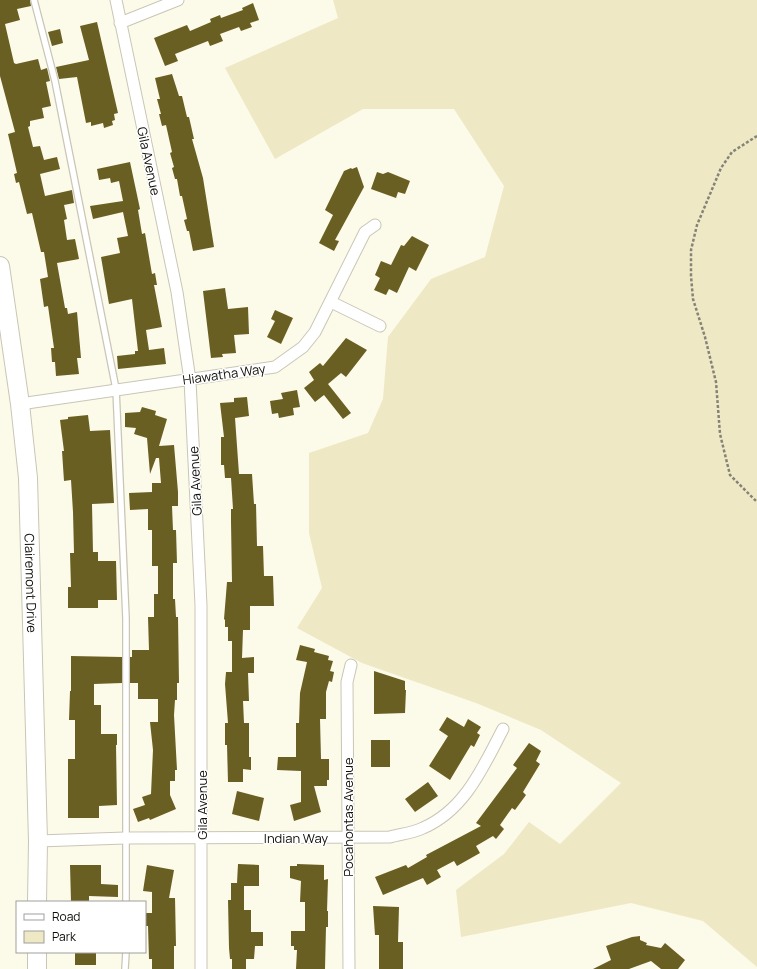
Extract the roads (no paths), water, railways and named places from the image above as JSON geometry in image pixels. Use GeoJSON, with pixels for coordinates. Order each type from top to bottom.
{"type":"FeatureCollection","features":[{"type":"Feature","properties":{"kind":"main road","name":"Clairemont Drive"},"geometry":{"type":"LineString","coordinates":[[0,266],[20,404],[28,478],[31,541],[38,842],[37,901]]}},
{"type":"Feature","properties":{"kind":"main road"},"geometry":{"type":"LineString","coordinates":[[36,969],[37,953]]}},
{"type":"Feature","properties":{"kind":"street","name":"Gila Avenue"},"geometry":{"type":"LineString","coordinates":[[116,0],[177,292],[190,380],[201,605],[201,969]]}},
{"type":"Feature","properties":{"kind":"street"},"geometry":{"type":"LineString","coordinates":[[120,23],[178,0]]}},
{"type":"Feature","properties":{"kind":"street","name":"Hiawatha Way"},"geometry":{"type":"LineString","coordinates":[[20,404],[276,367],[303,347],[315,332],[365,232],[375,225]]}},
{"type":"Feature","properties":{"kind":"street"},"geometry":{"type":"LineString","coordinates":[[330,302],[380,326]]}},
{"type":"Feature","properties":{"kind":"street","name":"Pocahontas Avenue"},"geometry":{"type":"LineString","coordinates":[[349,969],[347,682],[351,665]]}},
{"type":"Feature","properties":{"kind":"street","name":"Indian Way"},"geometry":{"type":"LineString","coordinates":[[38,842],[125,838],[390,837],[423,828],[443,816],[470,791],[503,729]]}},
{"type":"Feature","properties":{"kind":"lane"},"geometry":{"type":"LineString","coordinates":[[34,0],[55,81],[116,389],[126,618],[126,901]]}},
{"type":"Feature","properties":{"kind":"lane"},"geometry":{"type":"LineString","coordinates":[[125,969],[126,953]]}}]}
